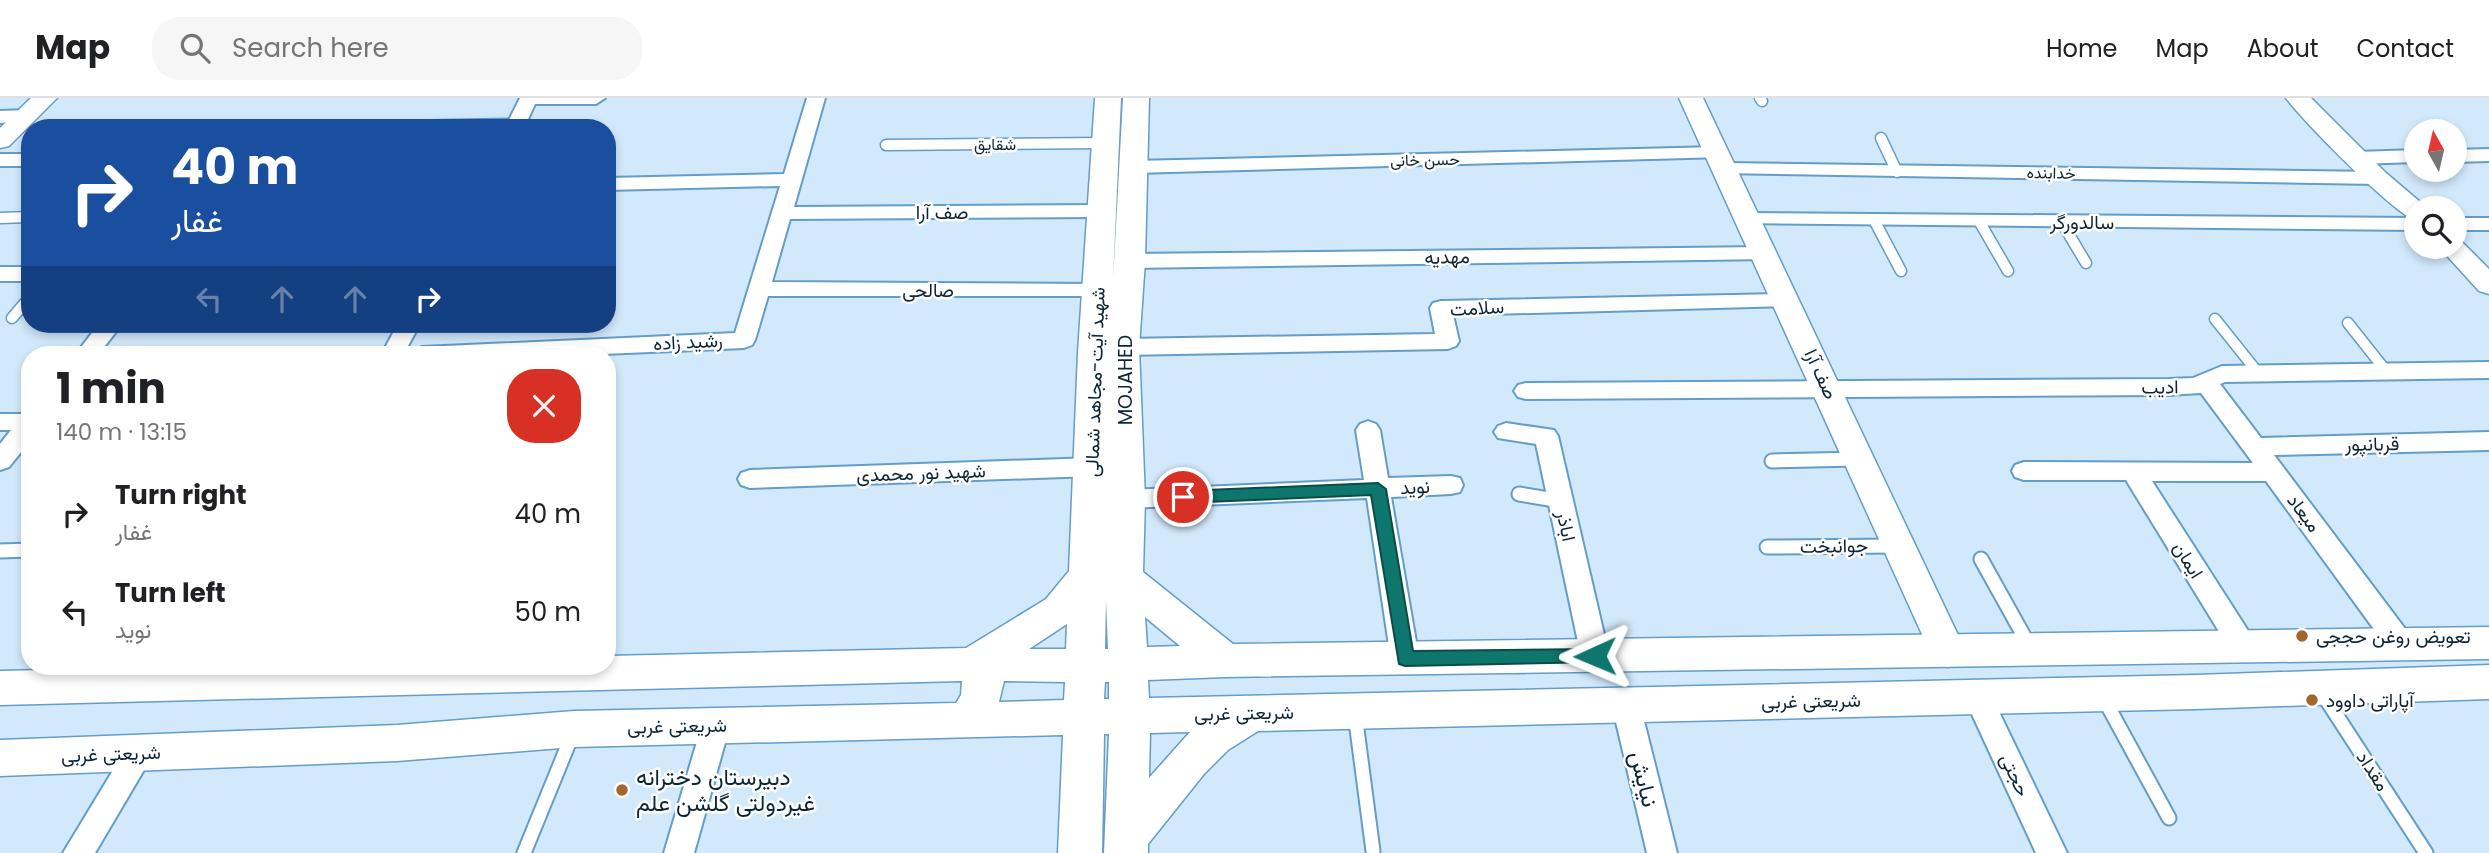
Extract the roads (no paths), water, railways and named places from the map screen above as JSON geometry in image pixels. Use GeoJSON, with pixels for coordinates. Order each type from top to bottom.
{"type":"FeatureCollection","features":[{"type":"Feature","properties":{"kind":"main road","name":"شهید آیت-مجاهد شمالی"},"geometry":{"type":"LineString","coordinates":[[1084,716],[1084,666],[1101,564],[1092,467],[1097,290],[1108,98]]}},
{"type":"Feature","properties":{"kind":"main road","name":"MOJAHED"},"geometry":{"type":"LineString","coordinates":[[1101,564],[1126,537],[1123,347],[1130,261],[1136,98]]}},
{"type":"Feature","properties":{"kind":"main road"},"geometry":{"type":"LineString","coordinates":[[1101,564],[1225,661]]}},
{"type":"Feature","properties":{"kind":"main road"},"geometry":{"type":"LineString","coordinates":[[1101,564],[1128,663],[1130,715],[1126,845]]}},
{"type":"Feature","properties":{"kind":"main road"},"geometry":{"type":"LineString","coordinates":[[972,664],[1059,610],[1101,564]]}},
{"type":"Feature","properties":{"kind":"main road"},"geometry":{"type":"LineString","coordinates":[[616,669],[972,664],[1084,666],[1225,661],[2489,643]]}},
{"type":"Feature","properties":{"kind":"main road"},"geometry":{"type":"LineString","coordinates":[[969,718],[980,699],[984,680],[972,664]]}},
{"type":"Feature","properties":{"kind":"main road"},"geometry":{"type":"LineString","coordinates":[[0,688],[220,675]]}},
{"type":"Feature","properties":{"kind":"main road","name":"شریعتی غربی"},"geometry":{"type":"LineString","coordinates":[[0,758],[397,743],[574,729],[2320,689],[2489,682]]}},
{"type":"Feature","properties":{"kind":"main road"},"geometry":{"type":"LineString","coordinates":[[1126,845],[1189,761],[1213,737],[1252,713]]}},
{"type":"Feature","properties":{"kind":"main road"},"geometry":{"type":"LineString","coordinates":[[1080,853],[1084,716]]}},
{"type":"Feature","properties":{"kind":"street"},"geometry":{"type":"LineString","coordinates":[[23,119],[45,98]]}},
{"type":"Feature","properties":{"kind":"street"},"geometry":{"type":"LineString","coordinates":[[519,119],[529,99],[596,98]]}},
{"type":"Feature","properties":{"kind":"street","name":"رشید زاده"},"geometry":{"type":"LineString","coordinates":[[615,346],[744,340],[816,98]]}},
{"type":"Feature","properties":{"kind":"street","name":"صف آرا"},"geometry":{"type":"LineString","coordinates":[[1691,98],[1948,652]]}},
{"type":"Feature","properties":{"kind":"street"},"geometry":{"type":"LineString","coordinates":[[2298,98],[2404,202]]}},
{"type":"Feature","properties":{"kind":"street"},"geometry":{"type":"LineString","coordinates":[[0,117],[26,116]]}},
{"type":"Feature","properties":{"kind":"street"},"geometry":{"type":"LineString","coordinates":[[0,141],[21,121]]}},
{"type":"Feature","properties":{"kind":"street"},"geometry":{"type":"LineString","coordinates":[[2468,156],[2489,155]]}},
{"type":"Feature","properties":{"kind":"street"},"geometry":{"type":"LineString","coordinates":[[2357,158],[2404,156]]}},
{"type":"Feature","properties":{"kind":"street"},"geometry":{"type":"LineString","coordinates":[[0,160],[21,160]]}},
{"type":"Feature","properties":{"kind":"street","name":"حسن خانی"},"geometry":{"type":"LineString","coordinates":[[1134,167],[1721,161]]}},
{"type":"Feature","properties":{"kind":"street","name":"خدابنده"},"geometry":{"type":"LineString","coordinates":[[1721,161],[1897,172],[2377,178]]}},
{"type":"Feature","properties":{"kind":"street"},"geometry":{"type":"LineString","coordinates":[[616,184],[792,180]]}},
{"type":"Feature","properties":{"kind":"street","name":"صف آرا"},"geometry":{"type":"LineString","coordinates":[[782,213],[1101,211]]}},
{"type":"Feature","properties":{"kind":"street","name":"سالدورگر"},"geometry":{"type":"LineString","coordinates":[[1748,219],[2404,224]]}},
{"type":"Feature","properties":{"kind":"street"},"geometry":{"type":"LineString","coordinates":[[2467,224],[2489,224]]}},
{"type":"Feature","properties":{"kind":"street","name":"مهدیه"},"geometry":{"type":"LineString","coordinates":[[1130,261],[1765,254]]}},
{"type":"Feature","properties":{"kind":"street"},"geometry":{"type":"LineString","coordinates":[[2464,259],[2487,281]]}},
{"type":"Feature","properties":{"kind":"street"},"geometry":{"type":"LineString","coordinates":[[0,274],[21,274]]}},
{"type":"Feature","properties":{"kind":"street","name":"صالحی"},"geometry":{"type":"LineString","coordinates":[[759,289],[1097,290]]}},
{"type":"Feature","properties":{"kind":"street","name":"سلامت"},"geometry":{"type":"LineString","coordinates":[[1123,347],[1448,341],[1441,308],[1786,301]]}},
{"type":"Feature","properties":{"kind":"street","name":"ادیب"},"geometry":{"type":"LineString","coordinates":[[1527,391],[2168,387],[2196,386],[2222,374],[2489,370]]}},
{"type":"Feature","properties":{"kind":"street","name":"میعاد"},"geometry":{"type":"LineString","coordinates":[[2206,381],[2402,646]]}},
{"type":"Feature","properties":{"kind":"street"},"geometry":{"type":"LineString","coordinates":[[0,422],[21,423]]}},
{"type":"Feature","properties":{"kind":"street"},"geometry":{"type":"LineString","coordinates":[[1368,430],[1405,659]]}},
{"type":"Feature","properties":{"kind":"street","name":"اباذر"},"geometry":{"type":"LineString","coordinates":[[1506,432],[1546,436],[1595,656]]}},
{"type":"Feature","properties":{"kind":"street"},"geometry":{"type":"LineString","coordinates":[[0,461],[21,434]]}},
{"type":"Feature","properties":{"kind":"street","name":"قربانپور"},"geometry":{"type":"LineString","coordinates":[[2255,447],[2489,441]]}},
{"type":"Feature","properties":{"kind":"street","name":"شهید نور محمدی"},"geometry":{"type":"LineString","coordinates":[[750,480],[1092,467]]}},
{"type":"Feature","properties":{"kind":"street"},"geometry":{"type":"LineString","coordinates":[[2024,471],[2273,472]]}},
{"type":"Feature","properties":{"kind":"street","name":"ایمان"},"geometry":{"type":"LineString","coordinates":[[2133,471],[2244,648]]}},
{"type":"Feature","properties":{"kind":"street","name":"نوید"},"geometry":{"type":"LineString","coordinates":[[1127,499],[1451,485]]}},
{"type":"Feature","properties":{"kind":"street","name":"حجتی"},"geometry":{"type":"LineString","coordinates":[[1978,697],[2052,853]]}},
{"type":"Feature","properties":{"kind":"street","name":"نیایش"},"geometry":{"type":"LineString","coordinates":[[1626,705],[1662,853]]}},
{"type":"Feature","properties":{"kind":"street"},"geometry":{"type":"LineString","coordinates":[[679,853],[716,725]]}},
{"type":"Feature","properties":{"kind":"street"},"geometry":{"type":"LineString","coordinates":[[78,853],[139,753]]}},
{"type":"Feature","properties":{"kind":"lane"},"geometry":{"type":"LineString","coordinates":[[1881,138],[1897,172]]}},
{"type":"Feature","properties":{"kind":"lane","name":"شقایق"},"geometry":{"type":"LineString","coordinates":[[886,145],[1105,143]]}},
{"type":"Feature","properties":{"kind":"lane"},"geometry":{"type":"LineString","coordinates":[[0,218],[21,217]]}},
{"type":"Feature","properties":{"kind":"lane"},"geometry":{"type":"LineString","coordinates":[[1874,220],[1901,271]]}},
{"type":"Feature","properties":{"kind":"lane"},"geometry":{"type":"LineString","coordinates":[[1979,221],[2008,271]]}},
{"type":"Feature","properties":{"kind":"lane"},"geometry":{"type":"LineString","coordinates":[[2061,222],[2086,263]]}},
{"type":"Feature","properties":{"kind":"lane"},"geometry":{"type":"LineString","coordinates":[[12,318],[21,308]]}},
{"type":"Feature","properties":{"kind":"lane"},"geometry":{"type":"LineString","coordinates":[[2215,319],[2259,373]]}},
{"type":"Feature","properties":{"kind":"lane"},"geometry":{"type":"LineString","coordinates":[[2348,323],[2386,371]]}},
{"type":"Feature","properties":{"kind":"lane"},"geometry":{"type":"LineString","coordinates":[[1772,461],[1860,459]]}},
{"type":"Feature","properties":{"kind":"lane"},"geometry":{"type":"LineString","coordinates":[[1519,494],[1561,501]]}},
{"type":"Feature","properties":{"kind":"lane","name":"جوانبخت"},"geometry":{"type":"LineString","coordinates":[[1767,547],[1901,546]]}},
{"type":"Feature","properties":{"kind":"lane"},"geometry":{"type":"LineString","coordinates":[[0,551],[21,550]]}},
{"type":"Feature","properties":{"kind":"lane"},"geometry":{"type":"LineString","coordinates":[[1981,559],[2031,650]]}},
{"type":"Feature","properties":{"kind":"lane","name":"مقداد"},"geometry":{"type":"LineString","coordinates":[[2320,689],[2426,853]]}},
{"type":"Feature","properties":{"kind":"lane"},"geometry":{"type":"LineString","coordinates":[[2101,694],[2169,818]]}},
{"type":"Feature","properties":{"kind":"lane"},"geometry":{"type":"LineString","coordinates":[[1355,710],[1373,851]]}},
{"type":"Feature","properties":{"kind":"lane"},"geometry":{"type":"LineString","coordinates":[[524,853],[574,729]]}},
{"type":"Feature","properties":{"kind":"place","name":"تعویض روغن حججی"},"geometry":{"type":"Point","coordinates":[2302,636]}},
{"type":"Feature","properties":{"kind":"place","name":"آپاراتی داوود"},"geometry":{"type":"Point","coordinates":[2312,700]}},
{"type":"Feature","properties":{"kind":"place","name":"دبیرستان دخترانه غیردولتی گلشن علم"},"geometry":{"type":"Point","coordinates":[622,790]}}]}
